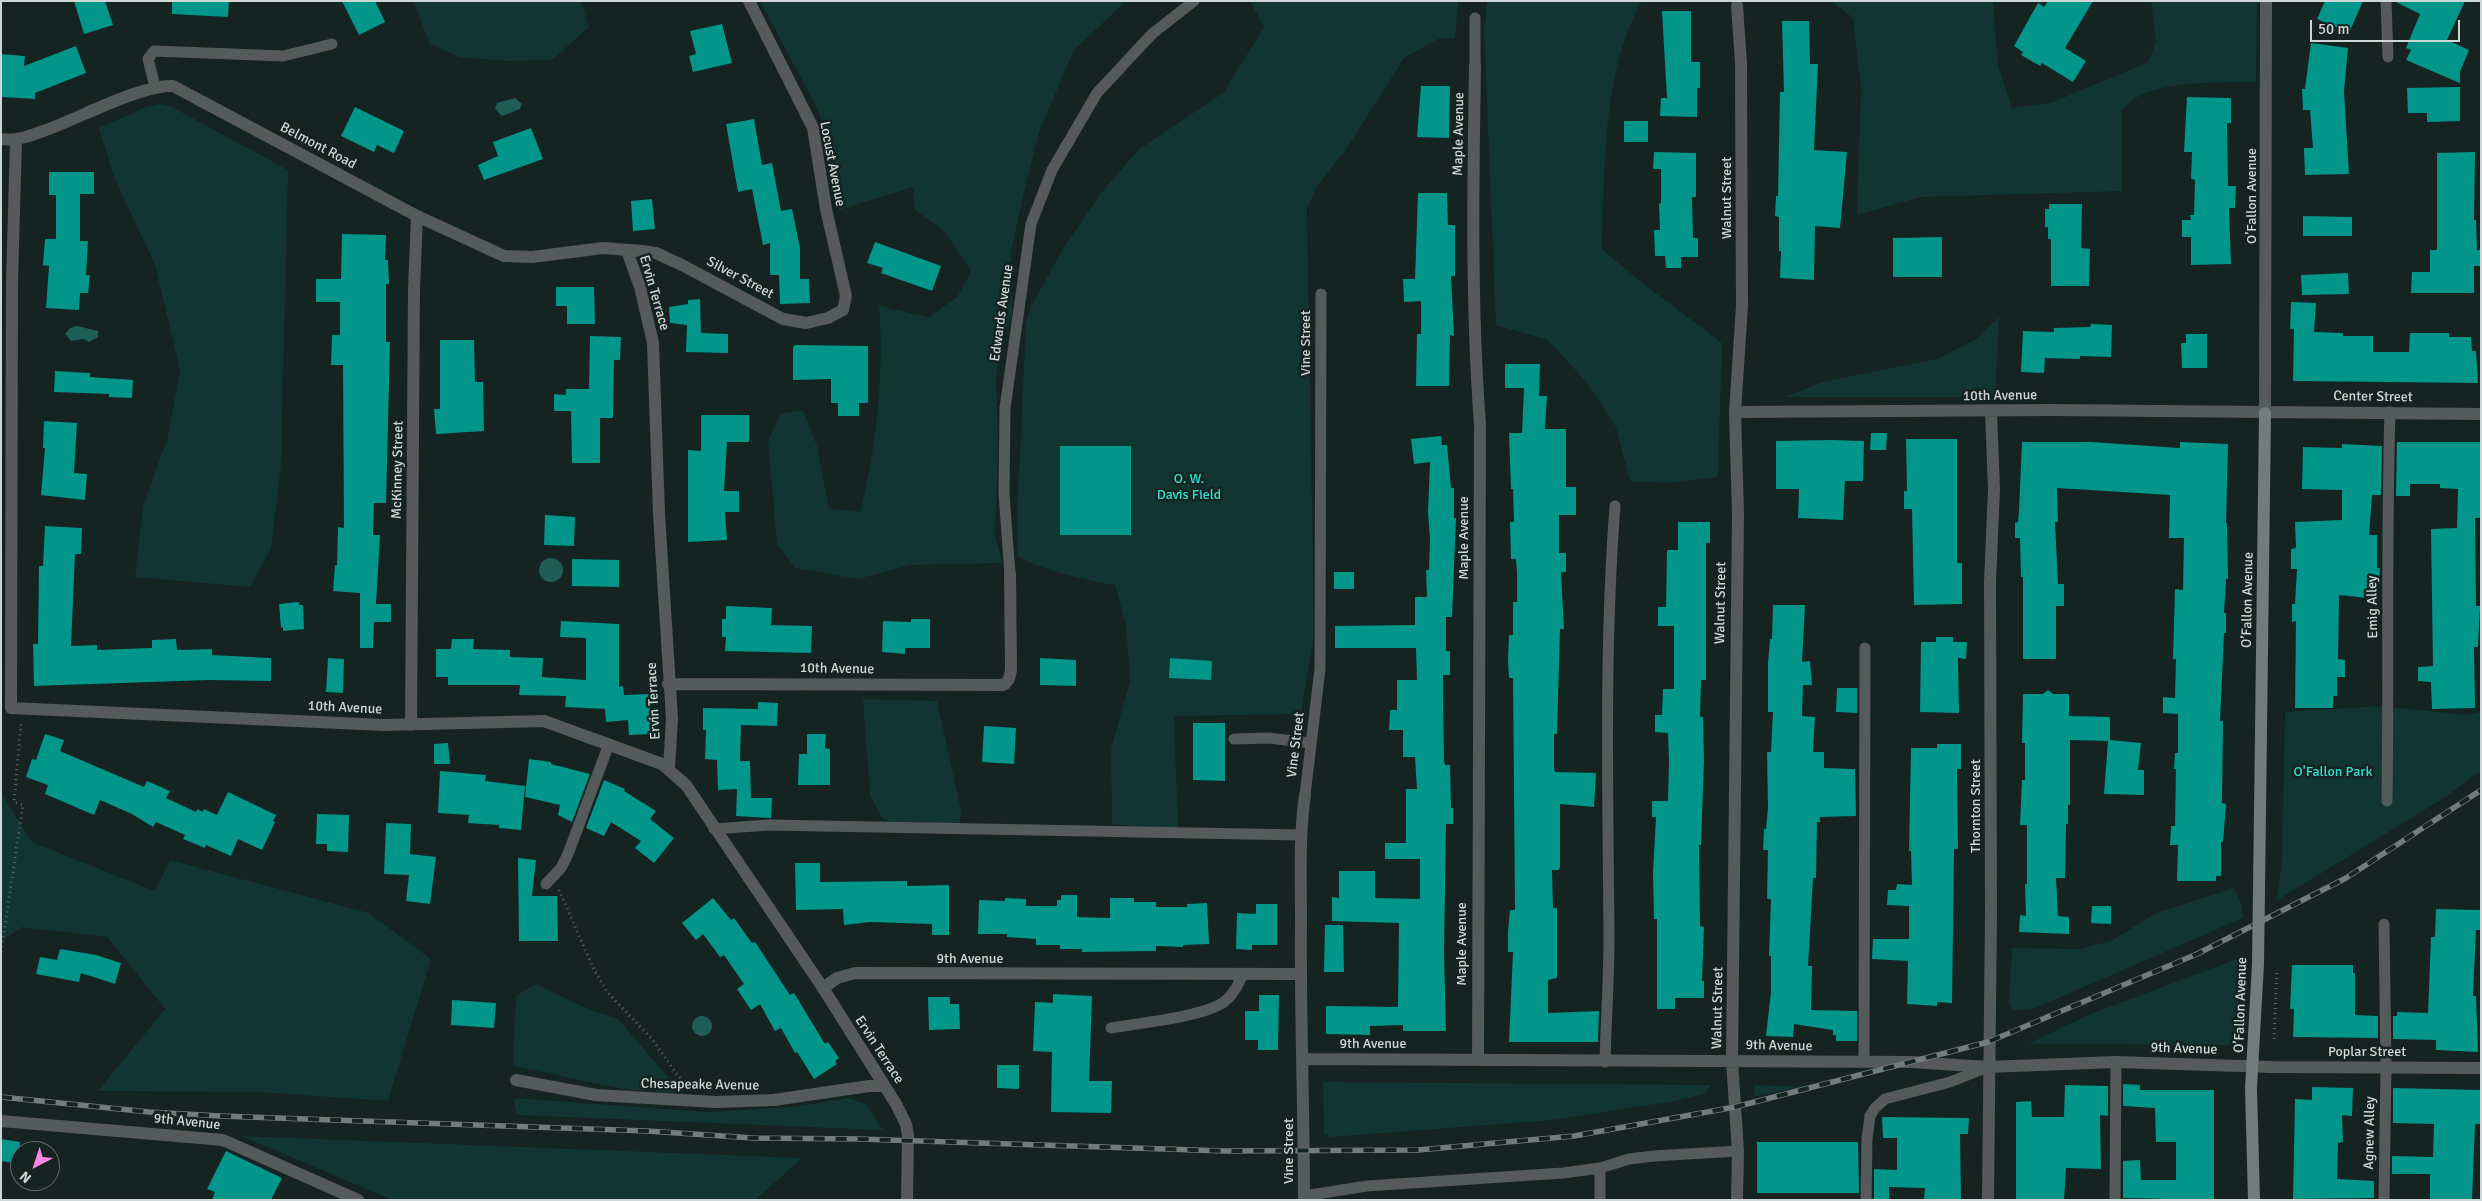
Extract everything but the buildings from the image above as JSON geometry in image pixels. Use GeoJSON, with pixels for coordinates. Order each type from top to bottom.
{"type":"FeatureCollection","features":[{"type":"Feature","properties":{"kind":"street","name":"Locust Avenue"},"geometry":{"type":"LineString","coordinates":[[749,1],[813,128],[826,209],[846,296],[846,302],[840,313]]}},
{"type":"Feature","properties":{"kind":"street","name":"O’Fallon Avenue"},"geometry":{"type":"LineString","coordinates":[[2254,1200],[2251,1088],[2258,964],[2265,413],[2266,1]]}},
{"type":"Feature","properties":{"kind":"street","name":"Walnut Street"},"geometry":{"type":"LineString","coordinates":[[1737,6],[1741,62],[1742,306],[1735,412],[1738,514],[1732,1061],[1738,1151],[1737,1200]]}},
{"type":"Feature","properties":{"kind":"street","name":"Maple Avenue"},"geometry":{"type":"LineString","coordinates":[[1475,66],[1472,234],[1476,383],[1480,425],[1478,1059]]}},
{"type":"Feature","properties":{"kind":"street","name":"Belmont Road"},"geometry":{"type":"LineString","coordinates":[[1,139],[16,141],[155,86],[173,86],[417,216],[504,256],[532,257],[603,248],[616,248],[626,251]]}},
{"type":"Feature","properties":{"kind":"street"},"geometry":{"type":"LineString","coordinates":[[11,708],[12,282],[16,141]]}},
{"type":"Feature","properties":{"kind":"street","name":"McKinney Street"},"geometry":{"type":"LineString","coordinates":[[411,726],[414,289],[417,216]]}},
{"type":"Feature","properties":{"kind":"street","name":"Silver Street"},"geometry":{"type":"LineString","coordinates":[[626,251],[642,251],[664,257],[783,319],[806,323],[840,313]]}},
{"type":"Feature","properties":{"kind":"street","name":"Ervin Terrace"},"geometry":{"type":"LineString","coordinates":[[626,251],[640,287],[653,343],[659,514],[668,684],[672,719],[669,768],[686,785],[823,988],[906,1124],[909,1148],[907,1200]]}},
{"type":"Feature","properties":{"kind":"street","name":"10th Avenue"},"geometry":{"type":"LineString","coordinates":[[1735,412],[1991,412],[2052,410],[2265,413]]}},
{"type":"Feature","properties":{"kind":"street","name":"Thornton Street"},"geometry":{"type":"LineString","coordinates":[[1988,1200],[1988,1067],[1991,937],[1990,582],[1994,489],[1991,412]]}},
{"type":"Feature","properties":{"kind":"street","name":"Center Street"},"geometry":{"type":"LineString","coordinates":[[2265,413],[2390,412],[2481,414]]}},
{"type":"Feature","properties":{"kind":"street","name":"Edwards Avenue"},"geometry":{"type":"LineString","coordinates":[[1004,685],[1009,679],[1011,670],[1010,574]]}},
{"type":"Feature","properties":{"kind":"street","name":"10th Avenue"},"geometry":{"type":"LineString","coordinates":[[668,684],[1004,685]]}},
{"type":"Feature","properties":{"kind":"street","name":"10th Avenue"},"geometry":{"type":"LineString","coordinates":[[11,708],[411,726],[544,721],[610,744],[669,768]]}},
{"type":"Feature","properties":{"kind":"street","name":"Vine Street"},"geometry":{"type":"LineString","coordinates":[[1304,1198],[1301,836],[1305,795]]}},
{"type":"Feature","properties":{"kind":"street","name":"9th Avenue"},"geometry":{"type":"LineString","coordinates":[[823,988],[838,978],[855,973],[1301,974]]}},
{"type":"Feature","properties":{"kind":"street","name":"9th Avenue"},"geometry":{"type":"LineString","coordinates":[[1303,1059],[1478,1059],[1605,1062],[1912,1062],[1988,1067],[2116,1062],[2253,1067]]}},
{"type":"Feature","properties":{"kind":"street","name":"Poplar Street"},"geometry":{"type":"LineString","coordinates":[[2253,1067],[2386,1066],[2481,1068]]}},
{"type":"Feature","properties":{"kind":"street","name":"Chesapeake Avenue"},"geometry":{"type":"LineString","coordinates":[[516,1080],[596,1095],[697,1101],[774,1100],[869,1086],[884,1086]]}},
{"type":"Feature","properties":{"kind":"street","name":"9th Avenue"},"geometry":{"type":"LineString","coordinates":[[1,1121],[223,1140],[358,1200]]}},
{"type":"Feature","properties":{"kind":"lane","name":"Edwards Avenue"},"geometry":{"type":"LineString","coordinates":[[1010,574],[1004,494],[1005,408],[1031,224],[1052,170],[1097,93],[1152,34],[1194,1]]}},
{"type":"Feature","properties":{"kind":"lane"},"geometry":{"type":"LineString","coordinates":[[2386,1],[2388,57]]}},
{"type":"Feature","properties":{"kind":"lane","name":"Maple Avenue"},"geometry":{"type":"LineString","coordinates":[[1475,18],[1475,66]]}},
{"type":"Feature","properties":{"kind":"lane"},"geometry":{"type":"LineString","coordinates":[[155,86],[148,59],[154,51],[283,56],[332,44]]}},
{"type":"Feature","properties":{"kind":"lane","name":"Vine Street"},"geometry":{"type":"LineString","coordinates":[[1305,795],[1320,669],[1321,294]]}},
{"type":"Feature","properties":{"kind":"lane","name":"Emig Alley"},"geometry":{"type":"LineString","coordinates":[[2387,801],[2389,705],[2387,517],[2390,412]]}},
{"type":"Feature","properties":{"kind":"lane"},"geometry":{"type":"LineString","coordinates":[[1605,1062],[1608,939],[1608,738],[1611,560],[1615,506]]}},
{"type":"Feature","properties":{"kind":"lane"},"geometry":{"type":"LineString","coordinates":[[1864,1062],[1865,648]]}},
{"type":"Feature","properties":{"kind":"lane"},"geometry":{"type":"LineString","coordinates":[[1234,739],[1268,738],[1311,743]]}},
{"type":"Feature","properties":{"kind":"lane"},"geometry":{"type":"LineString","coordinates":[[549,881],[568,854],[610,744]]}},
{"type":"Feature","properties":{"kind":"lane"},"geometry":{"type":"LineString","coordinates":[[714,829],[768,825],[1301,836]]}},
{"type":"Feature","properties":{"kind":"lane"},"geometry":{"type":"LineString","coordinates":[[2384,924],[2386,1066]]}},
{"type":"Feature","properties":{"kind":"lane"},"geometry":{"type":"LineString","coordinates":[[1111,1028],[1198,1012],[1222,1003],[1236,991],[1243,974]]}},
{"type":"Feature","properties":{"kind":"lane"},"geometry":{"type":"LineString","coordinates":[[2115,1200],[2116,1062]]}},
{"type":"Feature","properties":{"kind":"lane","name":"Agnew Alley"},"geometry":{"type":"LineString","coordinates":[[2384,1200],[2386,1066]]}},
{"type":"Feature","properties":{"kind":"lane"},"geometry":{"type":"LineString","coordinates":[[1866,1200],[1867,1139],[1870,1116],[1875,1108],[1885,1099],[1950,1082],[1988,1067]]}},
{"type":"Feature","properties":{"kind":"lane"},"geometry":{"type":"LineString","coordinates":[[1304,1198],[1367,1186],[1563,1172],[1600,1168],[1637,1158],[1738,1151]]}},
{"type":"Feature","properties":{"kind":"lane"},"geometry":{"type":"LineString","coordinates":[[1600,1168],[1600,1200]]}},
{"type":"Feature","properties":{"kind":"path"},"geometry":{"type":"LineString","coordinates":[[1,952],[23,805],[14,802],[23,726],[11,708]]}},
{"type":"Feature","properties":{"kind":"path"},"geometry":{"type":"LineString","coordinates":[[549,881],[567,903],[594,970],[607,992],[651,1038],[697,1101]]}},
{"type":"Feature","properties":{"kind":"path"},"geometry":{"type":"LineString","coordinates":[[2274,1040],[2277,969]]}},
{"type":"Feature","properties":{"kind":"green space"},"geometry":{"type":"Polygon","coordinates":[[[413,1],[581,1],[589,27],[552,60],[508,61],[459,57],[430,44],[413,1]]]}},
{"type":"Feature","properties":{"kind":"green space"},"geometry":{"type":"Polygon","coordinates":[[[760,1],[1126,1],[1074,50],[1039,132],[1024,192],[1011,252],[1012,316],[1005,332],[996,375],[998,447],[995,534],[1002,563],[910,565],[858,579],[795,568],[777,544],[768,441],[780,414],[803,410],[817,446],[829,508],[860,512],[871,461],[878,409],[881,357],[879,306],[929,317],[958,296],[971,271],[944,231],[915,210],[913,187],[839,210],[823,125],[817,108],[760,1]]]}},
{"type":"Feature","properties":{"kind":"green space","name":"O. W. Davis Field"},"geometry":{"type":"Polygon","coordinates":[[[1250,1],[1458,1],[1455,38],[1438,39],[1404,58],[1345,151],[1317,186],[1307,208],[1314,634],[1301,714],[1174,716],[1178,831],[1112,824],[1111,750],[1130,681],[1126,625],[1115,585],[1065,574],[1041,567],[1018,557],[1017,522],[1026,323],[1030,309],[1061,252],[1101,193],[1138,150],[1223,93],[1264,27],[1250,1]]]}},
{"type":"Feature","properties":{"kind":"green space"},"geometry":{"type":"Polygon","coordinates":[[[1487,1],[1642,1],[1629,29],[1619,58],[1613,89],[1605,154],[1602,249],[1646,286],[1722,343],[1718,477],[1666,483],[1630,481],[1616,427],[1588,384],[1548,340],[1496,325],[1484,28],[1487,1]]]}},
{"type":"Feature","properties":{"kind":"green space"},"geometry":{"type":"Polygon","coordinates":[[[1831,1],[1993,1],[1998,66],[2012,108],[2051,103],[2148,62],[2156,42],[2151,1],[2257,1],[2256,82],[2184,84],[2147,93],[2132,100],[2122,111],[2122,191],[1921,197],[1857,215],[1861,88],[1853,18],[1831,1]]]}},
{"type":"Feature","properties":{"kind":"green space"},"geometry":{"type":"Polygon","coordinates":[[[160,104],[170,106],[288,170],[281,465],[271,549],[250,587],[135,577],[143,506],[168,437],[180,370],[155,265],[114,177],[99,128],[146,107],[160,104]]]}},
{"type":"Feature","properties":{"kind":"green space"},"geometry":{"type":"Polygon","coordinates":[[[1999,317],[1995,397],[1785,397],[1822,382],[1937,359],[1976,339],[1999,317]]]}},
{"type":"Feature","properties":{"kind":"green space"},"geometry":{"type":"Polygon","coordinates":[[[863,699],[937,701],[961,810],[960,823],[894,824],[883,819],[870,795],[863,699]]]}},
{"type":"Feature","properties":{"kind":"green space","name":"O'Fallon Park"},"geometry":{"type":"Polygon","coordinates":[[[2382,706],[2466,715],[2481,712],[2481,771],[2447,796],[2276,901],[2282,865],[2285,712],[2382,706]]]}},
{"type":"Feature","properties":{"kind":"green space"},"geometry":{"type":"Polygon","coordinates":[[[1,793],[32,842],[155,891],[170,860],[369,913],[431,959],[388,1101],[260,1092],[98,1091],[165,1009],[107,937],[22,927],[1,941],[1,793]]]}},
{"type":"Feature","properties":{"kind":"green space"},"geometry":{"type":"Polygon","coordinates":[[[2234,888],[2241,903],[2243,918],[2035,1008],[2014,1010],[2009,1004],[2012,948],[2078,949],[2111,941],[2156,913],[2234,888]]]}},
{"type":"Feature","properties":{"kind":"green space"},"geometry":{"type":"Polygon","coordinates":[[[2242,957],[2241,1041],[2233,1042],[2229,1045],[2028,1044],[2088,1015],[2242,957]]]}},
{"type":"Feature","properties":{"kind":"green space"},"geometry":{"type":"Polygon","coordinates":[[[536,984],[590,1010],[618,1019],[683,1094],[623,1089],[513,1066],[516,996],[536,984]]]}},
{"type":"Feature","properties":{"kind":"green space"},"geometry":{"type":"Polygon","coordinates":[[[1323,1082],[1711,1085],[1704,1094],[1675,1101],[1552,1120],[1331,1137],[1324,1134],[1323,1082]]]}},
{"type":"Feature","properties":{"kind":"green space"},"geometry":{"type":"Polygon","coordinates":[[[1755,1085],[1805,1087],[1755,1096],[1755,1085]]]}},
{"type":"Feature","properties":{"kind":"green space"},"geometry":{"type":"Polygon","coordinates":[[[513,1098],[707,1112],[792,1107],[848,1098],[866,1104],[883,1130],[517,1115],[513,1098]]]}},
{"type":"Feature","properties":{"kind":"green space"},"geometry":{"type":"Polygon","coordinates":[[[241,1136],[802,1158],[755,1200],[393,1200],[241,1136]]]}},
{"type":"Feature","properties":{"kind":"shaded area"},"geometry":{"type":"Polygon","coordinates":[[[515,98],[522,104],[520,109],[502,116],[495,109],[497,103],[515,98]]]}},
{"type":"Feature","properties":{"kind":"shaded area"},"geometry":{"type":"Polygon","coordinates":[[[77,326],[98,331],[98,337],[89,342],[83,339],[71,341],[65,334],[70,328],[77,326]]]}},
{"type":"Feature","properties":{"kind":"shaded area"},"geometry":{"type":"Polygon","coordinates":[[[551,558],[556,559],[562,565],[562,575],[556,581],[551,582],[546,581],[540,575],[539,570],[540,565],[546,559],[551,558]]]}},
{"type":"Feature","properties":{"kind":"shaded area"},"geometry":{"type":"Polygon","coordinates":[[[698,1016],[706,1016],[712,1022],[712,1030],[706,1036],[698,1036],[692,1030],[692,1022],[698,1016]]]}},
{"type":"Feature","properties":{"kind":"railway"},"geometry":{"type":"LineString","coordinates":[[1,1097],[149,1112],[220,1116],[647,1131],[753,1138],[858,1139],[1225,1151],[1418,1150],[1574,1136],[1735,1107],[1988,1042],[2197,954],[2346,878],[2481,790]]}}]}
